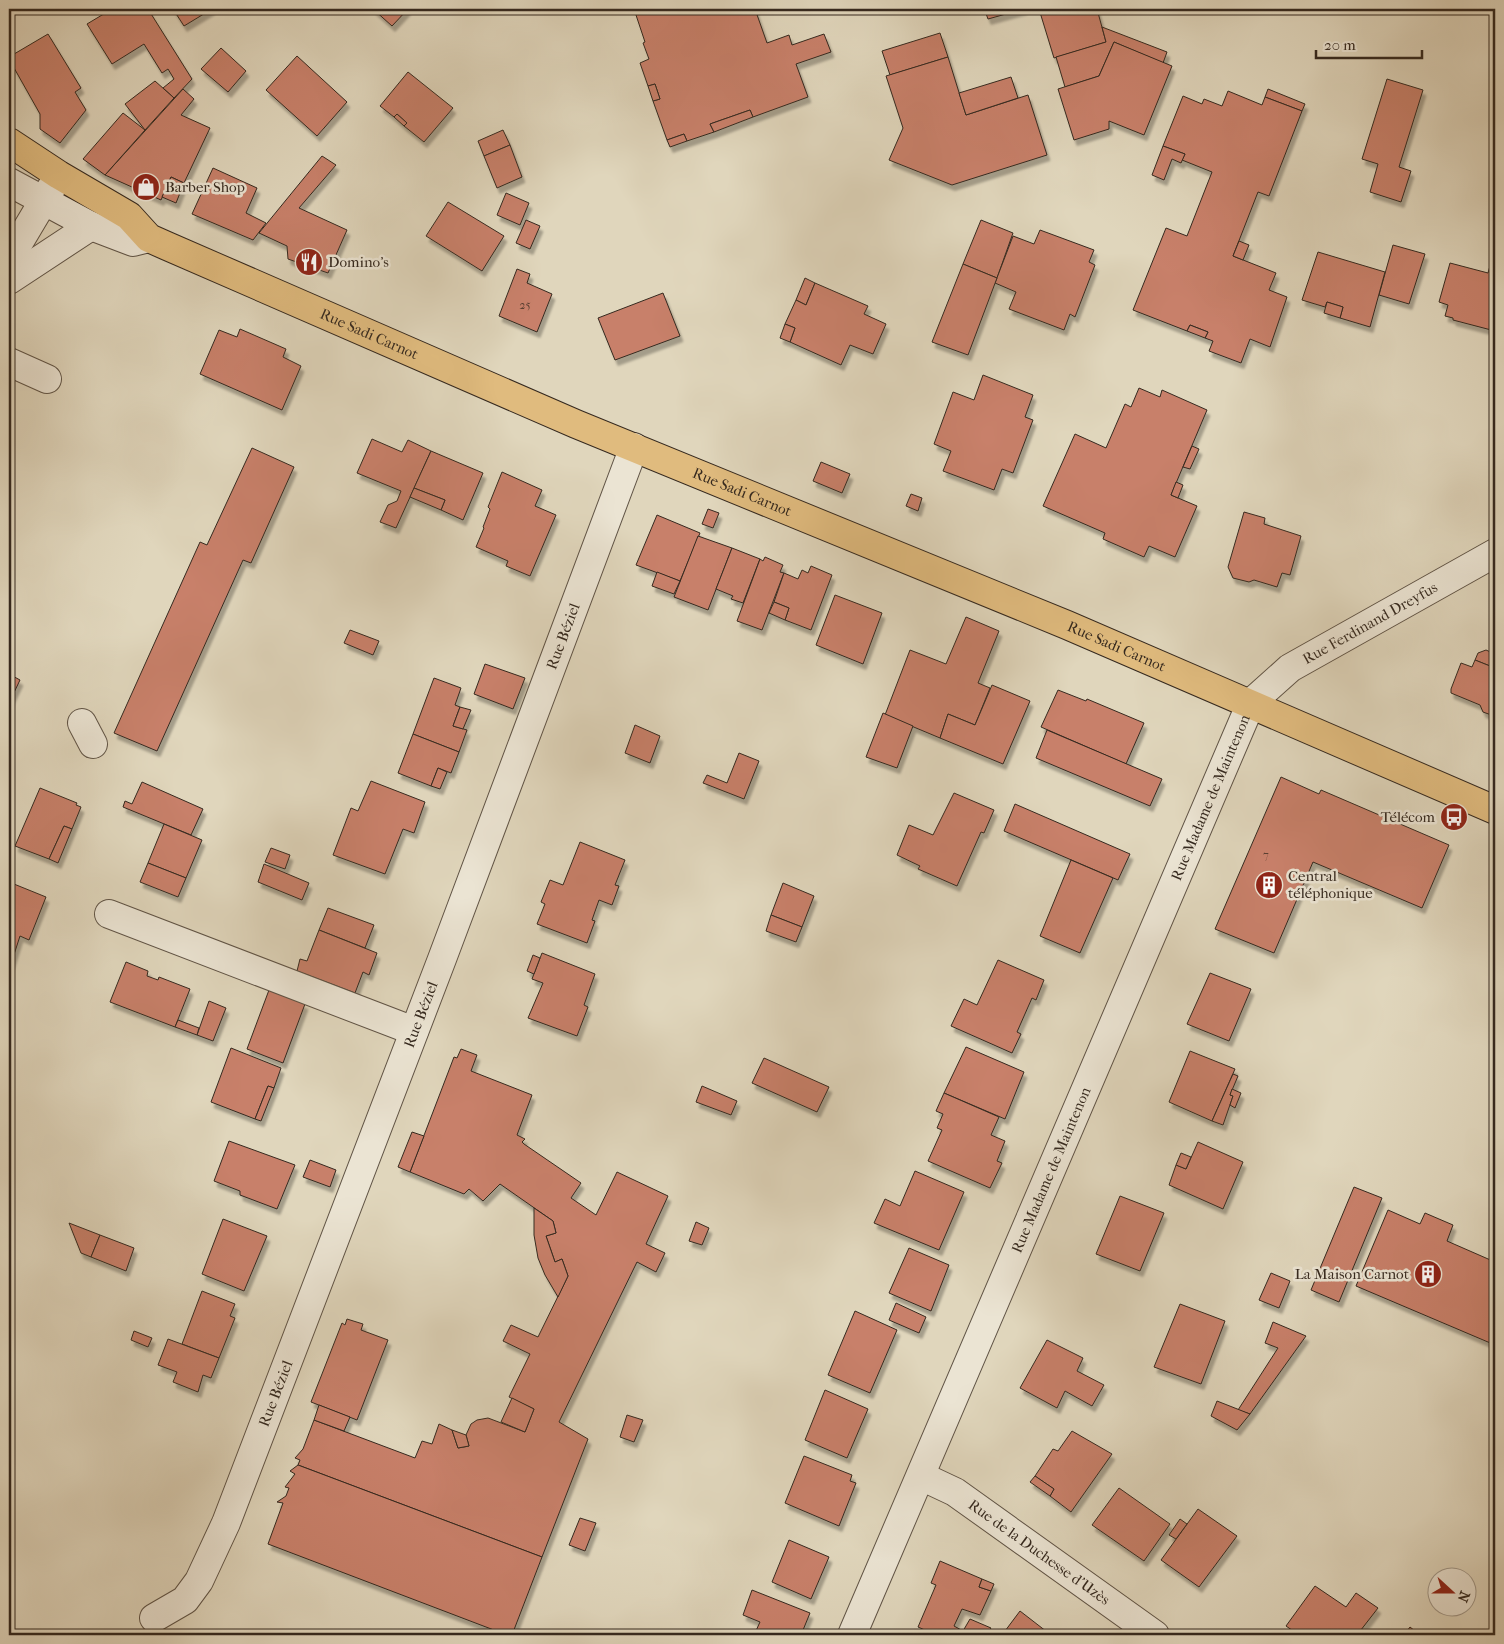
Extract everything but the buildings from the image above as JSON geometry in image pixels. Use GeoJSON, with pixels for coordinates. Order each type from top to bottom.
{"type":"FeatureCollection","features":[{"type":"Feature","properties":{"kind":"main road","name":"Rue Sadi Carnot"},"geometry":{"type":"LineString","coordinates":[[9,142],[59,175],[129,216],[149,238],[558,416],[1067,625],[1495,810]]}},
{"type":"Feature","properties":{"kind":"street"},"geometry":{"type":"LineString","coordinates":[[9,259],[59,175]]}},
{"type":"Feature","properties":{"kind":"street"},"geometry":{"type":"LineString","coordinates":[[9,182],[91,226],[133,242],[149,238]]}},
{"type":"Feature","properties":{"kind":"street"},"geometry":{"type":"LineString","coordinates":[[9,280],[91,226]]}},
{"type":"Feature","properties":{"kind":"street"},"geometry":{"type":"LineString","coordinates":[[9,362],[47,379]]}},
{"type":"Feature","properties":{"kind":"street","name":"Rue Béziel"},"geometry":{"type":"LineString","coordinates":[[154,1618],[185,1600],[199,1580],[226,1523],[634,447]]}},
{"type":"Feature","properties":{"kind":"street","name":"Rue Ferdinand Dreyfus"},"geometry":{"type":"LineString","coordinates":[[1251,703],[1290,668],[1495,553]]}},
{"type":"Feature","properties":{"kind":"street","name":"Rue Madame de Maintenon"},"geometry":{"type":"LineString","coordinates":[[852,1635],[1251,703]]}},
{"type":"Feature","properties":{"kind":"street"},"geometry":{"type":"LineString","coordinates":[[109,914],[414,1031]]}},
{"type":"Feature","properties":{"kind":"street","name":"Rue de la Duchesse d'Uzès"},"geometry":{"type":"LineString","coordinates":[[921,1476],[955,1492],[1154,1635]]}},
{"type":"Feature","properties":{"kind":"place","name":"Barber Shop"},"geometry":{"type":"Point","coordinates":[146,187]}},
{"type":"Feature","properties":{"kind":"place","name":"Domino's"},"geometry":{"type":"Point","coordinates":[309,262]}},
{"type":"Feature","properties":{"kind":"place","name":"Télécom"},"geometry":{"type":"Point","coordinates":[1454,817]}},
{"type":"Feature","properties":{"kind":"place","name":"Central téléphonique"},"geometry":{"type":"Point","coordinates":[1269,885]}},
{"type":"Feature","properties":{"kind":"place","name":"La Maison Carnot"},"geometry":{"type":"Point","coordinates":[1428,1274]}}]}
